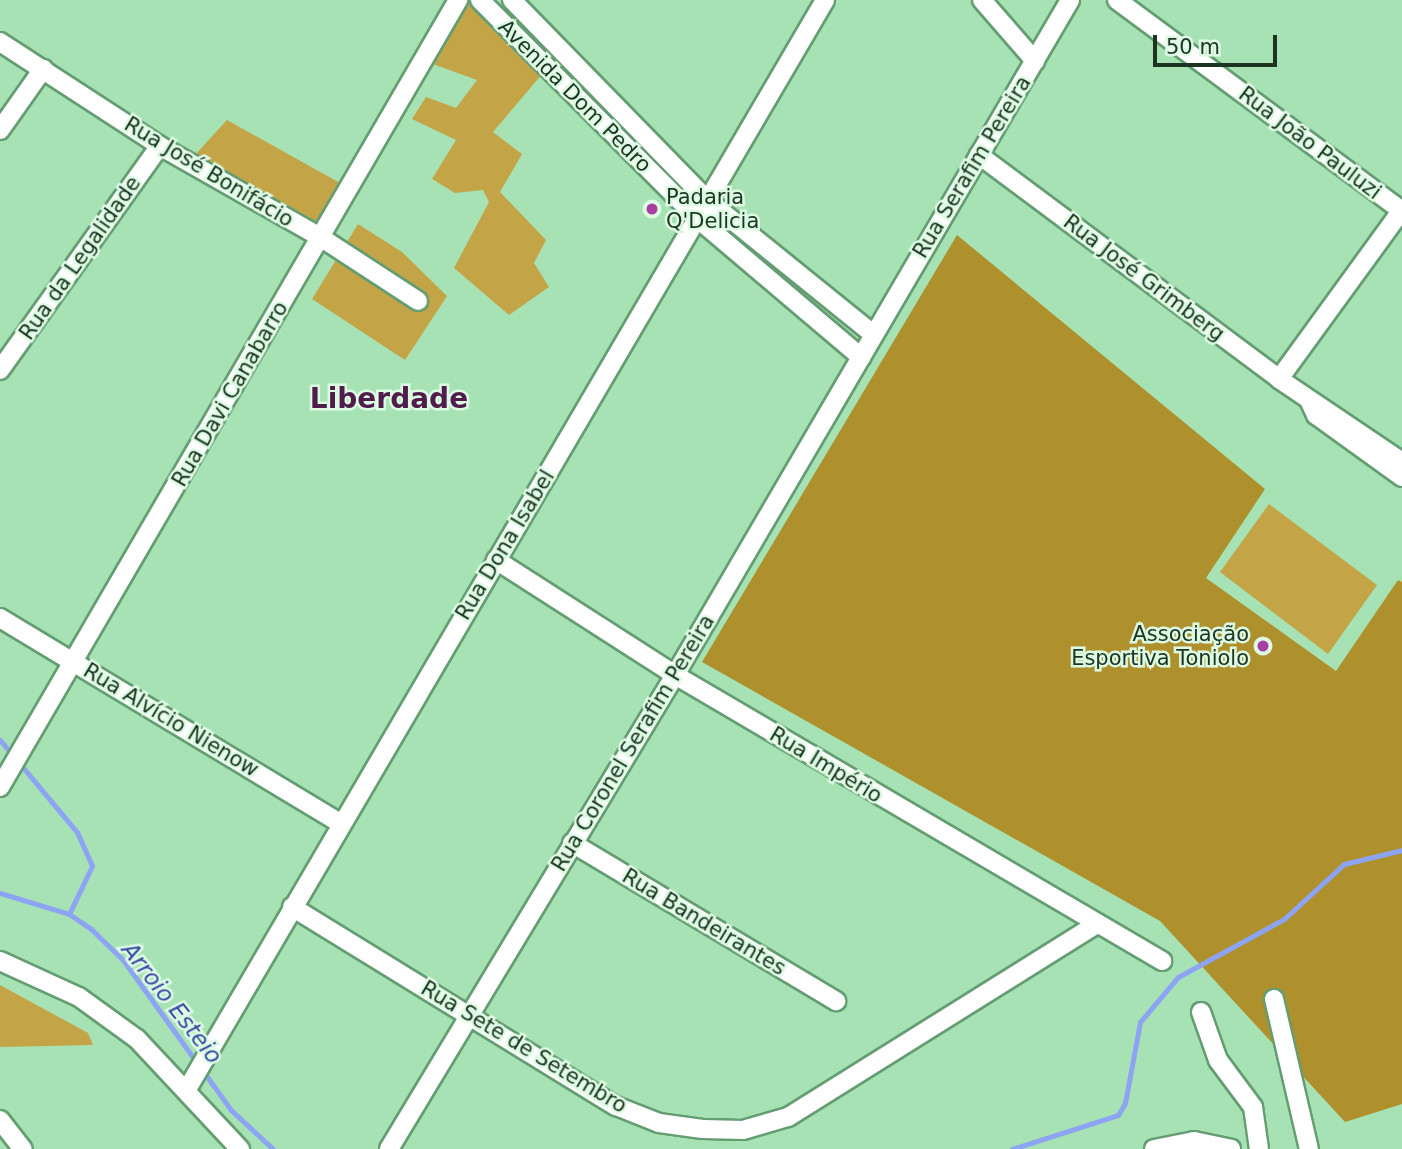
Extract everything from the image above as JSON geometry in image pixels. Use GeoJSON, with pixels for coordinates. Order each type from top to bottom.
{"type":"FeatureCollection","features":[{"type":"Feature","properties":{"kind":"street","name":"Rua Davi Canabarro"},"geometry":{"type":"LineString","coordinates":[[1,787],[458,0]]}},
{"type":"Feature","properties":{"kind":"street","name":"Avenida Dom Pedro"},"geometry":{"type":"LineString","coordinates":[[480,0],[698,219],[861,357]]}},
{"type":"Feature","properties":{"kind":"street","name":"Avenida Dom Pedro"},"geometry":{"type":"LineString","coordinates":[[512,0],[596,83],[707,200],[873,334]]}},
{"type":"Feature","properties":{"kind":"street","name":"Rua Dona Isabel"},"geometry":{"type":"LineString","coordinates":[[191,1084],[292,907],[825,0]]}},
{"type":"Feature","properties":{"kind":"street"},"geometry":{"type":"LineString","coordinates":[[982,0],[1035,61]]}},
{"type":"Feature","properties":{"kind":"street","name":"Rua Serafim Pereira"},"geometry":{"type":"LineString","coordinates":[[873,334],[1070,0]]}},
{"type":"Feature","properties":{"kind":"street","name":"Rua João Pauluzi"},"geometry":{"type":"LineString","coordinates":[[1117,0],[1402,211]]}},
{"type":"Feature","properties":{"kind":"street"},"geometry":{"type":"LineString","coordinates":[[521,40],[537,25]]}},
{"type":"Feature","properties":{"kind":"street","name":"Rua José Bonifácio"},"geometry":{"type":"LineString","coordinates":[[0,42],[160,146],[320,237],[418,301]]}},
{"type":"Feature","properties":{"kind":"street"},"geometry":{"type":"LineString","coordinates":[[0,130],[43,69]]}},
{"type":"Feature","properties":{"kind":"street"},"geometry":{"type":"LineString","coordinates":[[580,100],[596,83]]}},
{"type":"Feature","properties":{"kind":"street"},"geometry":{"type":"LineString","coordinates":[[638,158],[654,143]]}},
{"type":"Feature","properties":{"kind":"street","name":"Rua da Legalidade"},"geometry":{"type":"LineString","coordinates":[[0,370],[160,146]]}},
{"type":"Feature","properties":{"kind":"street","name":"Rua José Grimberg"},"geometry":{"type":"LineString","coordinates":[[979,155],[1279,379],[1309,400],[1323,405],[1402,462]]}},
{"type":"Feature","properties":{"kind":"street"},"geometry":{"type":"LineString","coordinates":[[1279,379],[1402,211]]}},
{"type":"Feature","properties":{"kind":"street","name":"Rua Coronel Serafim Pereira"},"geometry":{"type":"LineString","coordinates":[[389,1149],[675,676],[873,334]]}},
{"type":"Feature","properties":{"kind":"street","name":"Rua José Grimberg"},"geometry":{"type":"LineString","coordinates":[[1309,400],[1316,415],[1402,477]]}},
{"type":"Feature","properties":{"kind":"street","name":"Rua Império"},"geometry":{"type":"LineString","coordinates":[[496,560],[675,676],[1095,925],[1162,961]]}},
{"type":"Feature","properties":{"kind":"street","name":"Rua Alvício Nienow"},"geometry":{"type":"LineString","coordinates":[[0,618],[341,824]]}},
{"type":"Feature","properties":{"kind":"street","name":"Rua Bandeirantes"},"geometry":{"type":"LineString","coordinates":[[572,843],[836,1001]]}},
{"type":"Feature","properties":{"kind":"street","name":"Rua Sete de Setembro"},"geometry":{"type":"LineString","coordinates":[[292,907],[616,1106],[659,1123],[743,1130],[788,1117],[1095,925]]}},
{"type":"Feature","properties":{"kind":"street"},"geometry":{"type":"LineString","coordinates":[[0,961],[79,997],[137,1039],[191,1084],[240,1149]]}},
{"type":"Feature","properties":{"kind":"street"},"geometry":{"type":"LineString","coordinates":[[1275,999],[1310,1149]]}},
{"type":"Feature","properties":{"kind":"street"},"geometry":{"type":"LineString","coordinates":[[1201,1012],[1218,1060],[1252,1107],[1259,1149]]}},
{"type":"Feature","properties":{"kind":"street"},"geometry":{"type":"LineString","coordinates":[[0,1119],[23,1149]]}},
{"type":"Feature","properties":{"kind":"street"},"geometry":{"type":"LineString","coordinates":[[1154,1149],[1194,1141],[1231,1149]]}},
{"type":"Feature","properties":{"kind":"shaded area"},"geometry":{"type":"Polygon","coordinates":[[[466,0],[480,0],[543,73],[493,132],[522,154],[500,192],[546,240],[534,263],[549,287],[509,315],[454,268],[489,202],[483,190],[455,193],[432,179],[456,140],[412,119],[426,97],[456,108],[477,80],[430,63],[466,0]]]}},
{"type":"Feature","properties":{"kind":"shaded area"},"geometry":{"type":"Polygon","coordinates":[[[227,120],[340,183],[314,225],[194,156],[227,120]]]}},
{"type":"Feature","properties":{"kind":"shaded area"},"geometry":{"type":"Polygon","coordinates":[[[358,224],[402,252],[447,296],[405,360],[312,299],[358,224]]]}},
{"type":"Feature","properties":{"kind":"shaded area"},"geometry":{"type":"Polygon","coordinates":[[[957,235],[1265,489],[1206,578],[1336,671],[1398,580],[1402,582],[1402,1104],[1345,1122],[1160,921],[702,662],[957,235]]]}},
{"type":"Feature","properties":{"kind":"shaded area"},"geometry":{"type":"Polygon","coordinates":[[[1269,504],[1377,585],[1328,654],[1220,572],[1269,504]]]}},
{"type":"Feature","properties":{"kind":"shaded area"},"geometry":{"type":"Polygon","coordinates":[[[0,985],[88,1033],[93,1045],[0,1047],[0,985]]]}},
{"type":"Feature","properties":{"kind":"waterway","name":"Arroio Esteio"},"geometry":{"type":"LineString","coordinates":[[0,740],[77,832],[92,866],[69,914]]}},
{"type":"Feature","properties":{"kind":"waterway","name":"Arroio Esteio"},"geometry":{"type":"LineString","coordinates":[[1012,1149],[1118,1115],[1125,1103],[1140,1022],[1178,977],[1284,919],[1344,864],[1402,850]]}},
{"type":"Feature","properties":{"kind":"waterway","name":"Arroio Esteio"},"geometry":{"type":"LineString","coordinates":[[0,893],[69,914],[91,929],[123,960],[197,1063]]}},
{"type":"Feature","properties":{"kind":"waterway","name":"Arroio Esteio"},"geometry":{"type":"LineString","coordinates":[[203,1071],[231,1110],[273,1149]]}},
{"type":"Feature","properties":{"kind":"place","name":"Padaria Q'Delicia"},"geometry":{"type":"Point","coordinates":[652,209]}},
{"type":"Feature","properties":{"kind":"place","name":"Associação Esportiva Toniolo"},"geometry":{"type":"Point","coordinates":[1263,646]}},
{"type":"Feature","properties":{"kind":"district","name":"Liberdade"},"geometry":{"type":"Point","coordinates":[389,399]}}]}
